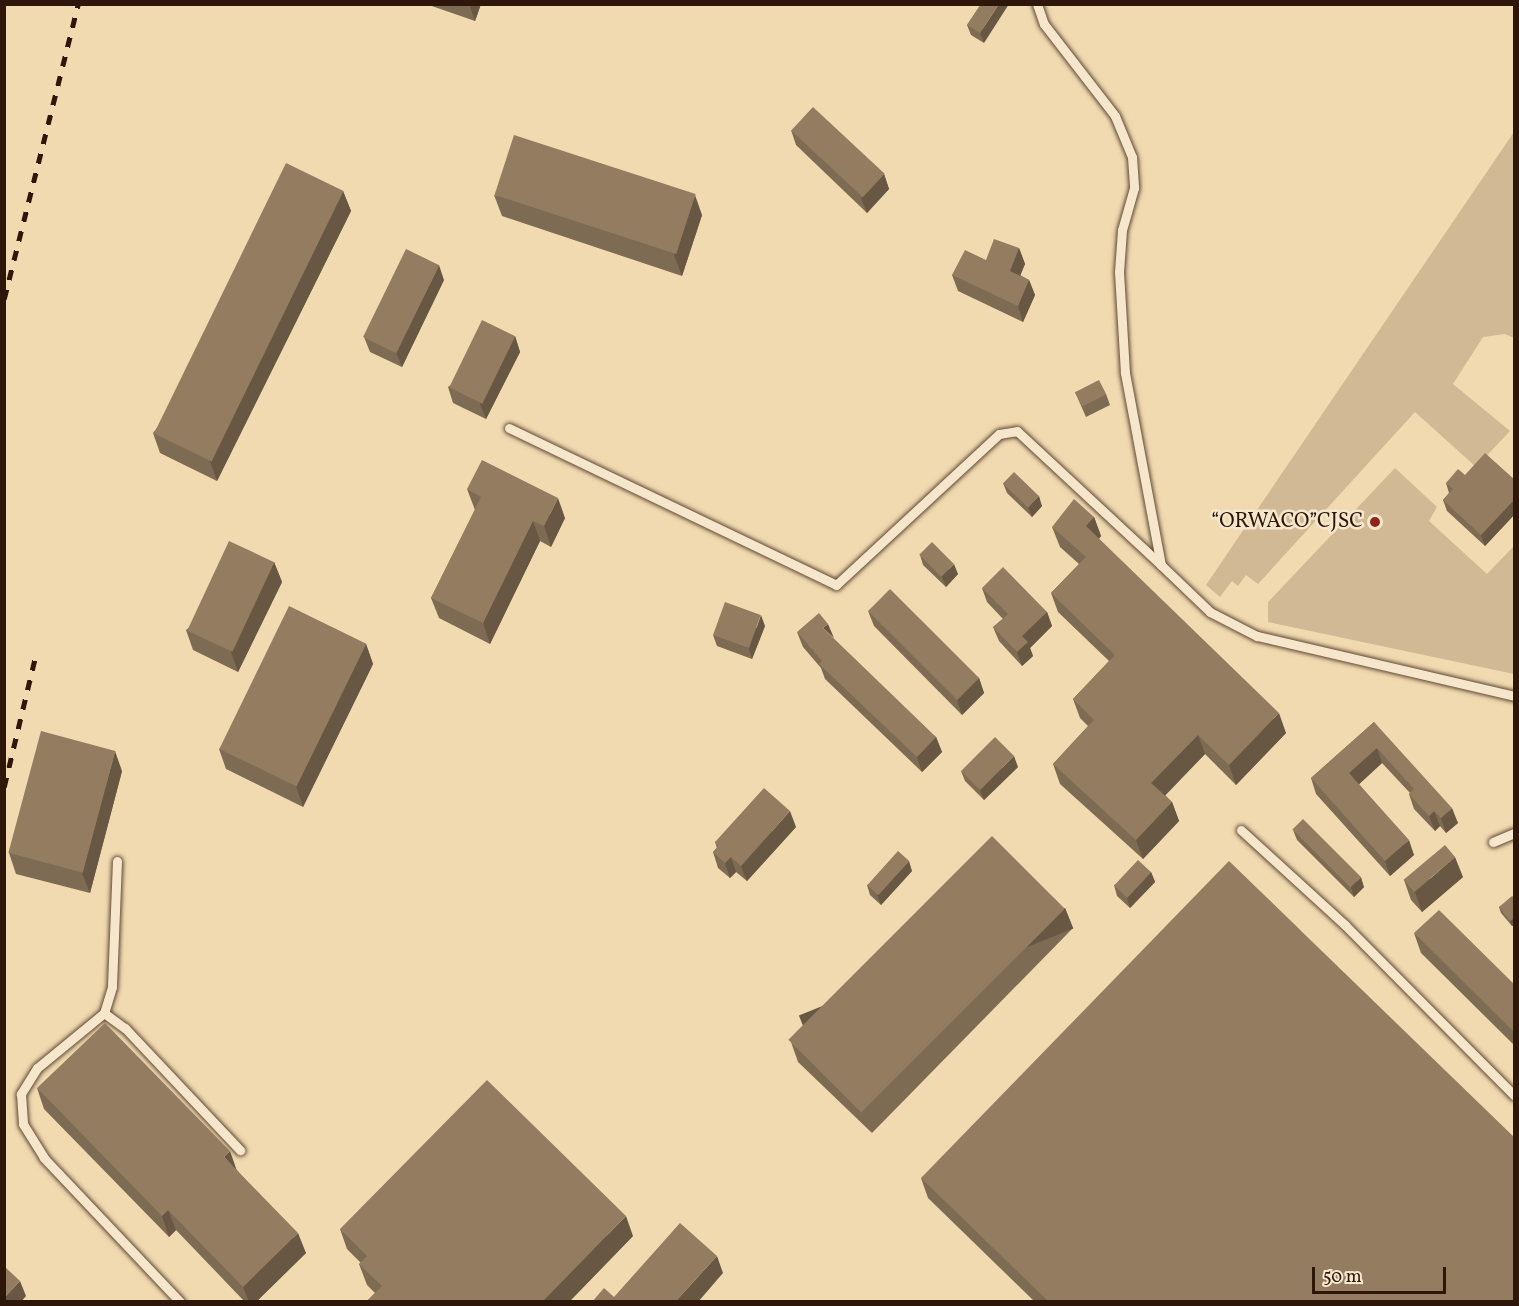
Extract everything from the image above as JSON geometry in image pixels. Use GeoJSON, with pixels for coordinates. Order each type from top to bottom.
{"type":"FeatureCollection","features":[{"type":"Feature","properties":{"kind":"lane"},"geometry":{"type":"LineString","coordinates":[[1037,4],[1044,24],[1116,116],[1132,157],[1134,188],[1122,230],[1119,272],[1125,373],[1161,565]]}},
{"type":"Feature","properties":{"kind":"lane"},"geometry":{"type":"LineString","coordinates":[[509,429],[836,585],[999,434],[1017,431],[1209,612],[1257,636],[1515,696]]}},
{"type":"Feature","properties":{"kind":"lane"},"geometry":{"type":"LineString","coordinates":[[1241,830],[1345,925],[1515,1095]]}},
{"type":"Feature","properties":{"kind":"lane"},"geometry":{"type":"LineString","coordinates":[[1493,842],[1515,833]]}},
{"type":"Feature","properties":{"kind":"lane"},"geometry":{"type":"LineString","coordinates":[[117,861],[112,987],[104,1013],[37,1068],[21,1094],[23,1124],[44,1158],[180,1302]]}},
{"type":"Feature","properties":{"kind":"lane"},"geometry":{"type":"LineString","coordinates":[[104,1013],[125,1028],[240,1150]]}},
{"type":"Feature","properties":{"kind":"shaded area"},"geometry":{"type":"Polygon","coordinates":[[[1514,132],[1514,338],[1505,334],[1483,337],[1453,384],[1510,431],[1476,467],[1415,412],[1258,584],[1246,575],[1238,586],[1232,581],[1220,597],[1206,585],[1514,132]]]}},
{"type":"Feature","properties":{"kind":"shaded area"},"geometry":{"type":"Polygon","coordinates":[[[1395,468],[1437,507],[1429,521],[1487,574],[1514,546],[1514,674],[1268,622],[1268,602],[1395,468]]]}},
{"type":"Feature","properties":{"kind":"building"},"geometry":{"type":"Polygon","coordinates":[[[981,4],[999,4],[980,33],[967,25],[981,4]]]}},
{"type":"Feature","properties":{"kind":"building"},"geometry":{"type":"Polygon","coordinates":[[[813,107],[885,174],[863,197],[791,130],[813,107]]]}},
{"type":"Feature","properties":{"kind":"building"},"geometry":{"type":"Polygon","coordinates":[[[514,135],[696,194],[676,254],[495,195],[514,135]]]}},
{"type":"Feature","properties":{"kind":"building"},"geometry":{"type":"Polygon","coordinates":[[[286,163],[344,191],[212,462],[154,434],[286,163]]]}},
{"type":"Feature","properties":{"kind":"building"},"geometry":{"type":"Polygon","coordinates":[[[994,239],[1019,248],[1010,271],[1029,280],[1018,306],[952,275],[965,250],[986,260],[994,239]]]}},
{"type":"Feature","properties":{"kind":"building"},"geometry":{"type":"Polygon","coordinates":[[[406,249],[439,265],[396,353],[363,337],[406,249]]]}},
{"type":"Feature","properties":{"kind":"building"},"geometry":{"type":"Polygon","coordinates":[[[482,320],[515,336],[482,404],[449,387],[482,320]]]}},
{"type":"Feature","properties":{"kind":"building"},"geometry":{"type":"Polygon","coordinates":[[[1099,380],[1106,394],[1082,407],[1075,392],[1099,380]]]}},
{"type":"Feature","properties":{"kind":"building"},"geometry":{"type":"Polygon","coordinates":[[[1485,453],[1515,480],[1515,499],[1481,535],[1443,500],[1453,489],[1446,483],[1458,469],[1465,475],[1485,453]]]}},
{"type":"Feature","properties":{"kind":"building"},"geometry":{"type":"Polygon","coordinates":[[[482,460],[558,498],[544,526],[533,521],[483,623],[431,598],[481,497],[467,489],[482,460]]]}},
{"type":"Feature","properties":{"kind":"building"},"geometry":{"type":"Polygon","coordinates":[[[1014,472],[1039,496],[1028,508],[1003,484],[1014,472]]]}},
{"type":"Feature","properties":{"kind":"building"},"geometry":{"type":"Polygon","coordinates":[[[1074,499],[1094,517],[1086,526],[1279,713],[1229,765],[1198,735],[1151,783],[1172,802],[1136,840],[1053,764],[1094,720],[1073,699],[1115,655],[1051,593],[1086,557],[1052,527],[1074,499]]]}},
{"type":"Feature","properties":{"kind":"building"},"geometry":{"type":"Polygon","coordinates":[[[229,541],[274,562],[232,652],[187,631],[229,541]]]}},
{"type":"Feature","properties":{"kind":"building"},"geometry":{"type":"Polygon","coordinates":[[[932,542],[954,564],[941,577],[919,555],[932,542]]]}},
{"type":"Feature","properties":{"kind":"building"},"geometry":{"type":"Polygon","coordinates":[[[1003,567],[1047,612],[1022,636],[1028,642],[1017,652],[993,627],[1008,614],[982,588],[1003,567]]]}},
{"type":"Feature","properties":{"kind":"building"},"geometry":{"type":"Polygon","coordinates":[[[890,589],[979,678],[957,700],[868,611],[890,589]]]}},
{"type":"Feature","properties":{"kind":"building"},"geometry":{"type":"Polygon","coordinates":[[[725,602],[761,615],[749,648],[713,635],[725,602]]]}},
{"type":"Feature","properties":{"kind":"building"},"geometry":{"type":"Polygon","coordinates":[[[289,606],[366,644],[297,787],[219,749],[289,606]]]}},
{"type":"Feature","properties":{"kind":"building"},"geometry":{"type":"Polygon","coordinates":[[[819,613],[828,624],[823,628],[936,737],[917,757],[819,664],[822,661],[797,632],[819,613]]]}},
{"type":"Feature","properties":{"kind":"building"},"geometry":{"type":"Polygon","coordinates":[[[1374,722],[1452,808],[1441,818],[1434,811],[1429,816],[1409,794],[1414,789],[1377,748],[1349,773],[1409,840],[1385,861],[1311,778],[1374,722]]]}},
{"type":"Feature","properties":{"kind":"building"},"geometry":{"type":"Polygon","coordinates":[[[41,731],[115,751],[83,873],[8,853],[41,731]]]}},
{"type":"Feature","properties":{"kind":"building"},"geometry":{"type":"Polygon","coordinates":[[[995,737],[1014,756],[980,790],[961,771],[995,737]]]}},
{"type":"Feature","properties":{"kind":"building"},"geometry":{"type":"Polygon","coordinates":[[[764,788],[790,811],[741,866],[731,857],[725,863],[713,852],[718,846],[715,842],[764,788]]]}},
{"type":"Feature","properties":{"kind":"building"},"geometry":{"type":"Polygon","coordinates":[[[1303,819],[1361,877],[1350,888],[1292,830],[1303,819]]]}},
{"type":"Feature","properties":{"kind":"building"},"geometry":{"type":"Polygon","coordinates":[[[992,836],[1065,909],[861,1112],[788,1040],[992,836]]]}},
{"type":"Feature","properties":{"kind":"building"},"geometry":{"type":"Polygon","coordinates":[[[1445,845],[1455,857],[1414,892],[1404,880],[1445,845]]]}},
{"type":"Feature","properties":{"kind":"building"},"geometry":{"type":"Polygon","coordinates":[[[898,851],[909,861],[878,895],[867,885],[898,851]]]}},
{"type":"Feature","properties":{"kind":"building"},"geometry":{"type":"Polygon","coordinates":[[[1138,860],[1151,872],[1127,898],[1114,886],[1138,860]]]}},
{"type":"Feature","properties":{"kind":"building"},"geometry":{"type":"Polygon","coordinates":[[[1229,861],[1515,1138],[1515,1302],[1049,1302],[921,1178],[1229,861]]]}},
{"type":"Feature","properties":{"kind":"building"},"geometry":{"type":"Polygon","coordinates":[[[1512,896],[1515,898],[1515,918],[1510,921],[1499,907],[1512,896]]]}},
{"type":"Feature","properties":{"kind":"building"},"geometry":{"type":"Polygon","coordinates":[[[1439,910],[1515,985],[1515,1033],[1414,933],[1439,910]]]}},
{"type":"Feature","properties":{"kind":"building"},"geometry":{"type":"Polygon","coordinates":[[[105,1023],[230,1151],[224,1157],[298,1233],[243,1287],[168,1210],[162,1216],[37,1088],[105,1023]]]}},
{"type":"Feature","properties":{"kind":"building"},"geometry":{"type":"Polygon","coordinates":[[[487,1080],[626,1216],[542,1302],[366,1302],[382,1286],[359,1264],[367,1256],[340,1229],[487,1080]]]}},
{"type":"Feature","properties":{"kind":"building"},"geometry":{"type":"Polygon","coordinates":[[[680,1223],[717,1256],[675,1302],[592,1302],[604,1288],[614,1297],[680,1223]]]}},
{"type":"Feature","properties":{"kind":"building"},"geometry":{"type":"Polygon","coordinates":[[[4,1266],[20,1281],[4,1298],[4,1266]]]}},
{"type":"Feature","properties":{"kind":"railway"},"geometry":{"type":"LineString","coordinates":[[4,299],[78,4]]}},
{"type":"Feature","properties":{"kind":"railway"},"geometry":{"type":"LineString","coordinates":[[4,787],[36,654]]}},
{"type":"Feature","properties":{"kind":"place","name":"“ORWACO”CJSC"},"geometry":{"type":"Point","coordinates":[1375,522]}}]}
